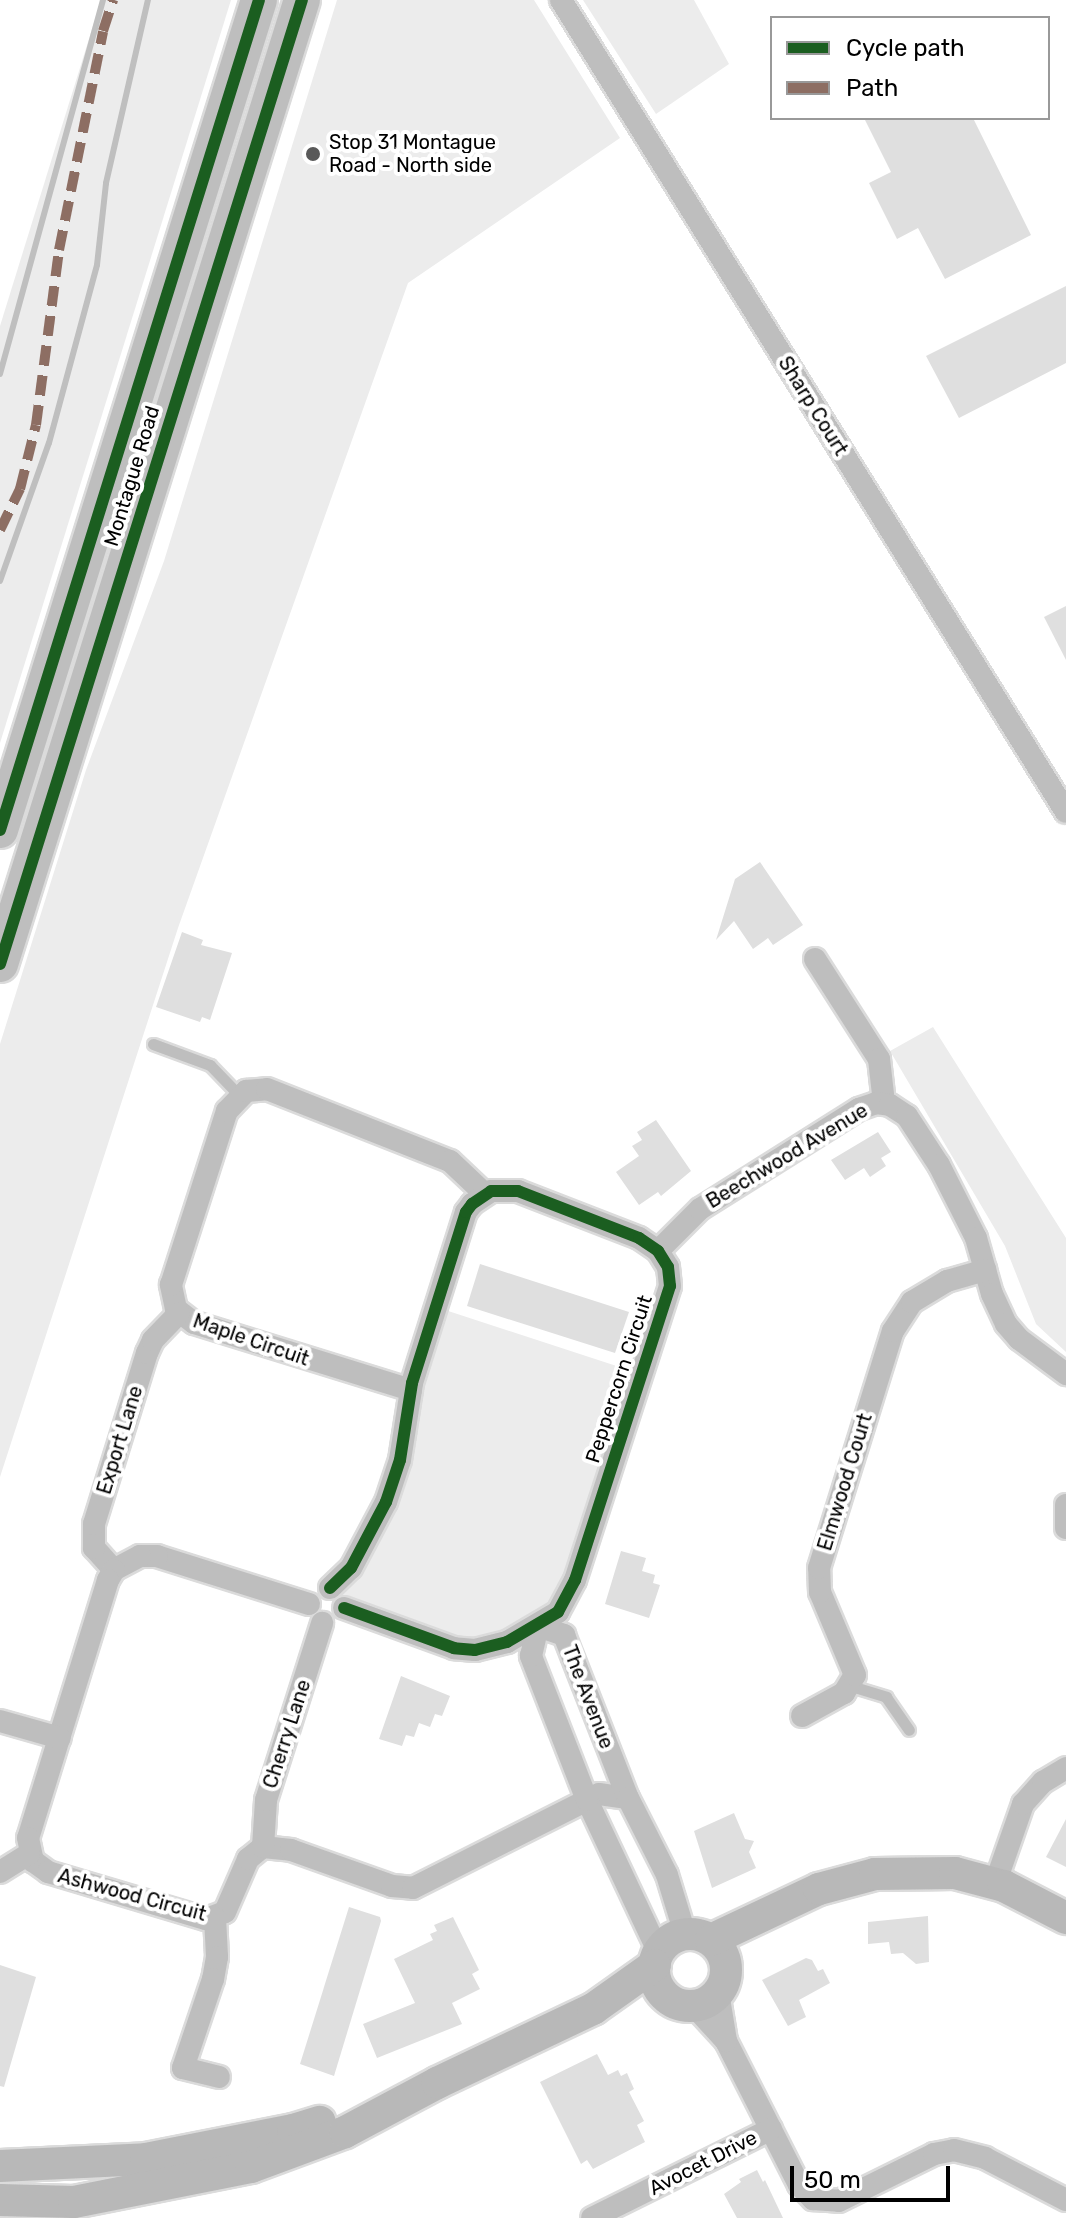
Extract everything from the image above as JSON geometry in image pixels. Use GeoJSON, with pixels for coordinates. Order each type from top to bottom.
{"type":"FeatureCollection","features":[{"type":"Feature","properties":{"kind":"main road","name":"Montague Road"},"geometry":{"type":"LineString","coordinates":[[0,830],[259,0]]}},
{"type":"Feature","properties":{"kind":"main road","name":"Montague Road"},"geometry":{"type":"LineString","coordinates":[[0,964],[302,0]]}},
{"type":"Feature","properties":{"kind":"street","name":"Sharp Court"},"geometry":{"type":"LineString","coordinates":[[561,0],[1066,812]]}},
{"type":"Feature","properties":{"kind":"street"},"geometry":{"type":"LineString","coordinates":[[815,959],[879,1059],[884,1103]]}},
{"type":"Feature","properties":{"kind":"street"},"geometry":{"type":"LineString","coordinates":[[239,1095],[258,1088],[274,1091],[450,1161],[485,1194]]}},
{"type":"Feature","properties":{"kind":"street","name":"Maple Circuit"},"geometry":{"type":"LineString","coordinates":[[239,1095],[227,1111],[171,1285],[172,1301],[179,1313],[194,1323],[411,1390]]}},
{"type":"Feature","properties":{"kind":"street","name":"Beechwood Avenue"},"geometry":{"type":"LineString","coordinates":[[658,1251],[700,1209],[859,1109],[884,1103],[907,1116],[939,1165],[976,1238],[1006,1324],[1019,1339],[1066,1374]]}},
{"type":"Feature","properties":{"kind":"street"},"geometry":{"type":"LineString","coordinates":[[315,1614],[316,1591],[330,1588],[351,1568],[386,1502],[400,1460],[411,1390],[466,1212],[485,1194],[500,1189],[518,1191],[639,1238],[658,1251]]}},
{"type":"Feature","properties":{"kind":"street","name":"Peppercorn Circuit"},"geometry":{"type":"LineString","coordinates":[[344,1608],[465,1650],[495,1647],[538,1626],[558,1612],[572,1588],[670,1286],[668,1267],[658,1251]]}},
{"type":"Feature","properties":{"kind":"street","name":"Elmwood Court"},"geometry":{"type":"LineString","coordinates":[[851,1686],[853,1667],[820,1592],[819,1568],[888,1345],[897,1321],[912,1302],[947,1281],[985,1270]]}},
{"type":"Feature","properties":{"kind":"street","name":"Export Lane"},"geometry":{"type":"LineString","coordinates":[[114,1570],[94,1548],[94,1524],[147,1353],[153,1340],[179,1313]]}},
{"type":"Feature","properties":{"kind":"street"},"geometry":{"type":"LineString","coordinates":[[1066,1505],[1066,1528]]}},
{"type":"Feature","properties":{"kind":"street"},"geometry":{"type":"LineString","coordinates":[[0,1872],[29,1854],[28,1838],[108,1580],[114,1570],[140,1556],[157,1556],[315,1614],[339,1619],[344,1608],[341,1595],[330,1588]]}},
{"type":"Feature","properties":{"kind":"street","name":"Cherry Lane"},"geometry":{"type":"LineString","coordinates":[[263,1847],[266,1800],[315,1614]]}},
{"type":"Feature","properties":{"kind":"street","name":"The Avenue"},"geometry":{"type":"LineString","coordinates":[[538,1626],[564,1635],[628,1798],[667,1875],[678,1948],[587,1800],[531,1656],[538,1626]]}},
{"type":"Feature","properties":{"kind":"street"},"geometry":{"type":"LineString","coordinates":[[802,1716],[851,1686]]}},
{"type":"Feature","properties":{"kind":"street"},"geometry":{"type":"LineString","coordinates":[[0,1721],[60,1738]]}},
{"type":"Feature","properties":{"kind":"street"},"geometry":{"type":"LineString","coordinates":[[995,1884],[1023,1804],[1043,1782],[1066,1768]]}},
{"type":"Feature","properties":{"kind":"street"},"geometry":{"type":"LineString","coordinates":[[263,1847],[291,1850],[392,1886],[413,1888],[599,1794],[628,1798]]}},
{"type":"Feature","properties":{"kind":"street","name":"Ashwood Circuit"},"geometry":{"type":"LineString","coordinates":[[29,1854],[48,1872],[206,1919],[215,1918],[231,1903],[248,1859],[263,1847]]}},
{"type":"Feature","properties":{"kind":"street"},"geometry":{"type":"LineString","coordinates":[[0,2200],[74,2202],[251,2167],[345,2132],[437,2083],[593,2009],[678,1948],[775,1912],[819,1889],[875,1874],[955,1873],[995,1884],[1066,1918]]}},
{"type":"Feature","properties":{"kind":"street"},"geometry":{"type":"LineString","coordinates":[[593,2009],[702,1992],[775,1912]]}},
{"type":"Feature","properties":{"kind":"street"},"geometry":{"type":"LineString","coordinates":[[215,1918],[217,1957],[213,1979],[183,2068],[219,2077]]}},
{"type":"Feature","properties":{"kind":"street"},"geometry":{"type":"LineString","coordinates":[[678,1948],[721,1951],[702,1992]]}},
{"type":"Feature","properties":{"kind":"street"},"geometry":{"type":"LineString","coordinates":[[678,1948],[657,1983],[702,1992]]}},
{"type":"Feature","properties":{"kind":"street"},"geometry":{"type":"LineString","coordinates":[[702,1992],[799,2185],[824,2210],[934,2154],[954,2150],[985,2158],[1066,2200]]}},
{"type":"Feature","properties":{"kind":"street"},"geometry":{"type":"LineString","coordinates":[[0,2166],[146,2159],[293,2130],[437,2083]]}},
{"type":"Feature","properties":{"kind":"street","name":"Avocet Drive"},"geometry":{"type":"LineString","coordinates":[[592,2218],[771,2129]]}},
{"type":"Feature","properties":{"kind":"lane"},"geometry":{"type":"LineString","coordinates":[[153,1044],[210,1065],[239,1095]]}},
{"type":"Feature","properties":{"kind":"lane"},"geometry":{"type":"LineString","coordinates":[[851,1686],[886,1697],[909,1730]]}},
{"type":"Feature","properties":{"kind":"shaded area"},"geometry":{"type":"Polygon","coordinates":[[[101,0],[231,0],[0,743],[0,326],[101,0]]]}},
{"type":"Feature","properties":{"kind":"shaded area"},"geometry":{"type":"Polygon","coordinates":[[[337,0],[534,0],[620,138],[408,283],[178,928],[0,1477],[0,1044],[86,770],[164,561],[337,0]]]}},
{"type":"Feature","properties":{"kind":"shaded area"},"geometry":{"type":"Polygon","coordinates":[[[583,0],[694,0],[729,64],[656,114],[583,0]]]}},
{"type":"Feature","properties":{"kind":"shaded area"},"geometry":{"type":"Polygon","coordinates":[[[933,1027],[1066,1238],[1066,1352],[1036,1324],[1005,1246],[890,1051],[933,1027]]]}},
{"type":"Feature","properties":{"kind":"shaded area"},"geometry":{"type":"Polygon","coordinates":[[[436,1307],[641,1374],[568,1599],[488,1649],[344,1601],[337,1590],[360,1551],[436,1307]]]}},
{"type":"Feature","properties":{"kind":"building"},"geometry":{"type":"Polygon","coordinates":[[[865,120],[974,120],[1031,235],[945,279],[918,228],[897,239],[869,183],[891,172],[865,120]]]}},
{"type":"Feature","properties":{"kind":"building"},"geometry":{"type":"Polygon","coordinates":[[[1066,286],[1066,363],[959,418],[926,356],[1066,286]]]}},
{"type":"Feature","properties":{"kind":"building"},"geometry":{"type":"Polygon","coordinates":[[[1066,606],[1066,660],[1044,617],[1066,606]]]}},
{"type":"Feature","properties":{"kind":"building"},"geometry":{"type":"Polygon","coordinates":[[[760,862],[803,925],[773,945],[768,938],[753,949],[734,921],[716,940],[735,879],[760,862]]]}},
{"type":"Feature","properties":{"kind":"building"},"geometry":{"type":"Polygon","coordinates":[[[182,932],[203,940],[201,945],[232,953],[210,1020],[202,1017],[200,1022],[156,1007],[182,932]]]}},
{"type":"Feature","properties":{"kind":"building"},"geometry":{"type":"Polygon","coordinates":[[[656,1120],[691,1171],[661,1196],[658,1192],[639,1205],[616,1172],[639,1156],[632,1146],[642,1140],[637,1132],[656,1120]]]}},
{"type":"Feature","properties":{"kind":"building"},"geometry":{"type":"Polygon","coordinates":[[[878,1132],[891,1152],[881,1158],[886,1166],[870,1177],[864,1168],[845,1180],[831,1160],[878,1132]]]}},
{"type":"Feature","properties":{"kind":"building"},"geometry":{"type":"Polygon","coordinates":[[[480,1264],[629,1312],[615,1353],[467,1306],[480,1264]]]}},
{"type":"Feature","properties":{"kind":"building"},"geometry":{"type":"Polygon","coordinates":[[[621,1551],[646,1558],[642,1571],[655,1575],[653,1583],[660,1585],[649,1618],[605,1604],[621,1551]]]}},
{"type":"Feature","properties":{"kind":"building"},"geometry":{"type":"Polygon","coordinates":[[[401,1676],[450,1696],[442,1716],[435,1714],[430,1727],[419,1723],[414,1737],[406,1735],[402,1746],[379,1739],[401,1676]]]}},
{"type":"Feature","properties":{"kind":"building"},"geometry":{"type":"Polygon","coordinates":[[[734,1813],[745,1839],[754,1841],[749,1852],[756,1868],[712,1888],[694,1831],[734,1813]]]}},
{"type":"Feature","properties":{"kind":"building"},"geometry":{"type":"Polygon","coordinates":[[[1066,1819],[1066,1867],[1046,1857],[1066,1819]]]}},
{"type":"Feature","properties":{"kind":"building"},"geometry":{"type":"Polygon","coordinates":[[[349,1907],[380,1917],[381,1921],[334,2076],[300,2064],[349,1907]]]}},
{"type":"Feature","properties":{"kind":"building"},"geometry":{"type":"Polygon","coordinates":[[[928,1916],[929,1962],[916,1964],[903,1953],[891,1954],[889,1942],[868,1944],[868,1922],[928,1916]]]}},
{"type":"Feature","properties":{"kind":"building"},"geometry":{"type":"Polygon","coordinates":[[[453,1917],[479,1970],[472,1974],[480,1989],[452,2003],[462,2024],[377,2058],[363,2024],[415,2003],[394,1959],[433,1940],[430,1934],[437,1931],[434,1925],[453,1917]]]}},
{"type":"Feature","properties":{"kind":"building"},"geometry":{"type":"Polygon","coordinates":[[[806,1958],[812,1960],[818,1971],[823,1969],[830,1983],[799,2000],[806,2017],[788,2026],[762,1980],[806,1958]]]}},
{"type":"Feature","properties":{"kind":"building"},"geometry":{"type":"Polygon","coordinates":[[[0,1965],[36,1977],[4,2087],[0,2086],[0,1965]]]}},
{"type":"Feature","properties":{"kind":"building"},"geometry":{"type":"Polygon","coordinates":[[[597,2054],[608,2075],[618,2070],[621,2076],[627,2073],[634,2089],[629,2092],[644,2121],[637,2125],[645,2142],[593,2169],[587,2160],[581,2164],[540,2082],[597,2054]]]}},
{"type":"Feature","properties":{"kind":"building"},"geometry":{"type":"Polygon","coordinates":[[[757,2170],[783,2218],[737,2218],[724,2194],[741,2182],[739,2179],[757,2170]]]}},
{"type":"Feature","properties":{"kind":"waterway"},"geometry":{"type":"LineString","coordinates":[[0,374],[103,0]]}},
{"type":"Feature","properties":{"kind":"waterway"},"geometry":{"type":"LineString","coordinates":[[0,581],[49,443],[97,265],[106,183],[148,0]]}},
{"type":"Feature","properties":{"kind":"marked path"},"geometry":{"type":"LineString","coordinates":[[0,530],[20,489],[36,425],[59,250],[103,31],[113,0]]}},
{"type":"Feature","properties":{"kind":"cycle path"},"geometry":{"type":"LineString","coordinates":[[0,830],[259,0]]}},
{"type":"Feature","properties":{"kind":"cycle path"},"geometry":{"type":"LineString","coordinates":[[0,964],[302,0]]}},
{"type":"Feature","properties":{"kind":"cycle path"},"geometry":{"type":"LineString","coordinates":[[330,1588],[351,1568],[386,1502],[400,1460],[412,1383],[466,1212],[472,1204],[491,1191],[518,1191],[639,1238],[658,1251],[668,1267],[670,1286],[575,1580],[558,1612],[507,1642],[475,1650],[454,1648],[344,1608]]}},
{"type":"Feature","properties":{"kind":"place","name":"Stop 31 Montague Road - North side"},"geometry":{"type":"Point","coordinates":[313,154]}}]}
